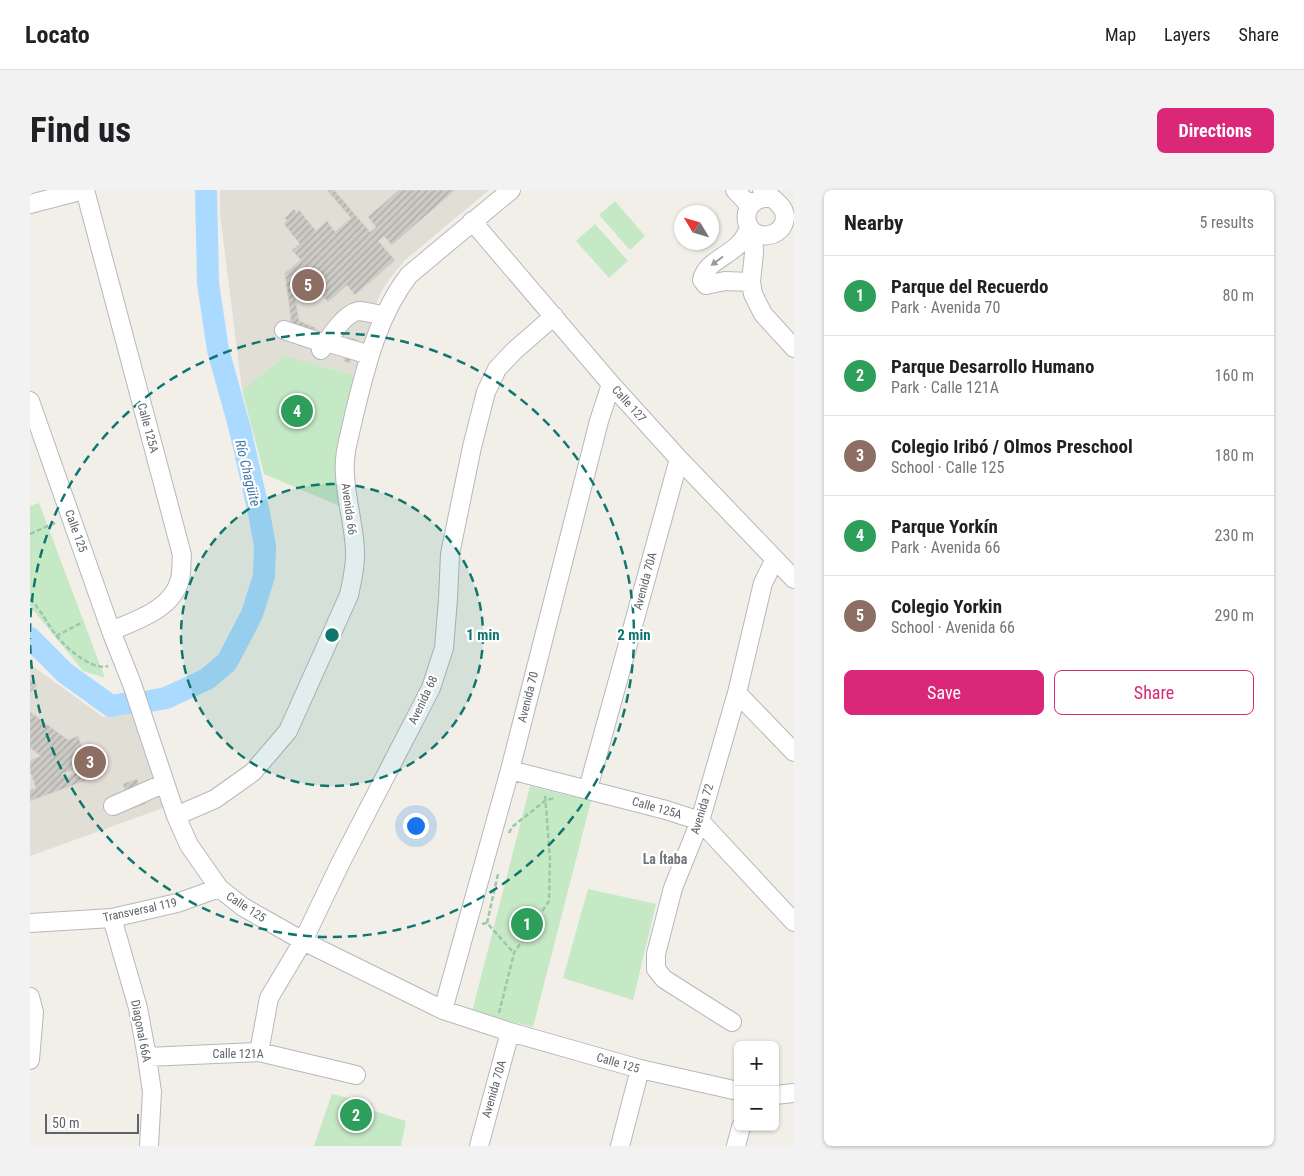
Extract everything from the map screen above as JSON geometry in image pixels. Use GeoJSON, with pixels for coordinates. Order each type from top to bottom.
{"type":"FeatureCollection","features":[{"type":"Feature","properties":{"kind":"street"},"geometry":{"type":"LineString","coordinates":[[30,204],[84,190]]}},
{"type":"Feature","properties":{"kind":"street","name":"Calle 125A"},"geometry":{"type":"LineString","coordinates":[[84,190],[182,555],[180,579],[171,598],[156,611],[112,631]]}},
{"type":"Feature","properties":{"kind":"street","name":"Avenida 66"},"geometry":{"type":"LineString","coordinates":[[176,816],[215,799],[253,772],[288,731],[349,595],[354,576],[355,550],[345,474],[345,454],[368,360],[384,316],[399,287],[409,274],[511,190]]}},
{"type":"Feature","properties":{"kind":"street"},"geometry":{"type":"LineString","coordinates":[[735,190],[750,206]]}},
{"type":"Feature","properties":{"kind":"street"},"geometry":{"type":"LineString","coordinates":[[754,253],[780,229],[784,221],[784,211],[780,203],[767,194],[750,206],[746,219],[751,229],[754,253],[751,282],[757,305],[794,348]]}},
{"type":"Feature","properties":{"kind":"street","name":"Calle 127"},"geometry":{"type":"LineString","coordinates":[[472,222],[611,384],[679,459],[794,579]]}},
{"type":"Feature","properties":{"kind":"street"},"geometry":{"type":"LineString","coordinates":[[751,229],[763,236],[773,235]]}},
{"type":"Feature","properties":{"kind":"street"},"geometry":{"type":"LineString","coordinates":[[751,229],[742,243],[706,270],[702,280],[706,285],[725,281],[751,282]]}},
{"type":"Feature","properties":{"kind":"street"},"geometry":{"type":"LineString","coordinates":[[324,346],[332,333],[352,314],[358,311],[384,316]]}},
{"type":"Feature","properties":{"kind":"street","name":"Avenida 68"},"geometry":{"type":"LineString","coordinates":[[259,1052],[270,998],[302,941],[431,688],[444,648],[450,554],[472,447],[486,392],[497,370],[514,351],[554,316]]}},
{"type":"Feature","properties":{"kind":"street"},"geometry":{"type":"LineString","coordinates":[[284,335],[368,360]]}},
{"type":"Feature","properties":{"kind":"street","name":"Avenida 70"},"geometry":{"type":"LineString","coordinates":[[444,1010],[510,770],[611,384]]}},
{"type":"Feature","properties":{"kind":"street","name":"Calle 125"},"geometry":{"type":"LineString","coordinates":[[30,401],[176,816],[189,844],[219,888],[243,907],[302,941],[444,1010],[503,1030],[640,1069],[734,1090]]}},
{"type":"Feature","properties":{"kind":"street","name":"Avenida 70A"},"geometry":{"type":"LineString","coordinates":[[581,787],[679,459]]}},
{"type":"Feature","properties":{"kind":"street","name":"Avenida 72"},"geometry":{"type":"LineString","coordinates":[[732,1022],[664,979],[656,969],[656,954],[673,888],[700,821],[737,693],[763,583],[775,559]]}},
{"type":"Feature","properties":{"kind":"street"},"geometry":{"type":"LineString","coordinates":[[737,693],[794,752]]}},
{"type":"Feature","properties":{"kind":"street","name":"Calle 125A"},"geometry":{"type":"LineString","coordinates":[[510,770],[581,787],[700,821],[794,922]]}},
{"type":"Feature","properties":{"kind":"street"},"geometry":{"type":"LineString","coordinates":[[113,806],[165,783]]}},
{"type":"Feature","properties":{"kind":"street","name":"Transversal 119"},"geometry":{"type":"LineString","coordinates":[[30,923],[112,918],[177,903],[219,888]]}},
{"type":"Feature","properties":{"kind":"street","name":"Diagonal 66A"},"geometry":{"type":"LineString","coordinates":[[112,918],[138,1008],[147,1057],[152,1092],[149,1146]]}},
{"type":"Feature","properties":{"kind":"street"},"geometry":{"type":"LineString","coordinates":[[30,997],[34,1012],[30,1060]]}},
{"type":"Feature","properties":{"kind":"street","name":"Avenida 70A"},"geometry":{"type":"LineString","coordinates":[[479,1146],[503,1030]]}},
{"type":"Feature","properties":{"kind":"street","name":"Calle 121A"},"geometry":{"type":"LineString","coordinates":[[147,1057],[259,1052],[356,1075]]}},
{"type":"Feature","properties":{"kind":"street"},"geometry":{"type":"LineString","coordinates":[[620,1146],[640,1069]]}},
{"type":"Feature","properties":{"kind":"street"},"geometry":{"type":"LineString","coordinates":[[779,1095],[794,1093]]}},
{"type":"Feature","properties":{"kind":"street"},"geometry":{"type":"LineString","coordinates":[[736,1146],[740,1131]]}},
{"type":"Feature","properties":{"kind":"path"},"geometry":{"type":"LineString","coordinates":[[30,534],[70,517]]}},
{"type":"Feature","properties":{"kind":"path"},"geometry":{"type":"LineString","coordinates":[[30,599],[56,636],[83,660],[103,668],[123,661]]}},
{"type":"Feature","properties":{"kind":"path"},"geometry":{"type":"LineString","coordinates":[[56,636],[83,622]]}},
{"type":"Feature","properties":{"kind":"path"},"geometry":{"type":"LineString","coordinates":[[507,836],[512,827],[546,800],[572,792],[581,787]]}},
{"type":"Feature","properties":{"kind":"path"},"geometry":{"type":"LineString","coordinates":[[503,1030],[514,953],[549,901],[550,859],[545,790]]}},
{"type":"Feature","properties":{"kind":"path"},"geometry":{"type":"LineString","coordinates":[[487,923],[499,869]]}},
{"type":"Feature","properties":{"kind":"path"},"geometry":{"type":"LineString","coordinates":[[466,928],[487,923]]}},
{"type":"Feature","properties":{"kind":"path"},"geometry":{"type":"LineString","coordinates":[[487,923],[514,953]]}},
{"type":"Feature","properties":{"kind":"shaded area"},"geometry":{"type":"Polygon","coordinates":[[[220,190],[489,190],[405,260],[391,277],[381,292],[374,310],[354,375],[285,356],[242,390],[220,214],[220,190]]]}},
{"type":"Feature","properties":{"kind":"shaded area"},"geometry":{"type":"Polygon","coordinates":[[[30,664],[103,717],[130,710],[166,807],[30,856],[30,664]]]}},
{"type":"Feature","properties":{"kind":"green space"},"geometry":{"type":"Polygon","coordinates":[[[615,201],[645,236],[630,250],[599,215],[615,201]]]}},
{"type":"Feature","properties":{"kind":"green space"},"geometry":{"type":"Polygon","coordinates":[[[595,224],[628,261],[609,278],[576,241],[595,224]]]}},
{"type":"Feature","properties":{"kind":"green space"},"geometry":{"type":"Polygon","coordinates":[[[285,356],[354,375],[342,432],[342,507],[264,474],[242,390],[285,356]]]}},
{"type":"Feature","properties":{"kind":"green space"},"geometry":{"type":"Polygon","coordinates":[[[39,503],[105,678],[83,671],[30,606],[30,506],[39,503]]]}},
{"type":"Feature","properties":{"kind":"green space"},"geometry":{"type":"Polygon","coordinates":[[[530,786],[591,801],[533,1027],[472,1012],[530,786]]]}},
{"type":"Feature","properties":{"kind":"green space"},"geometry":{"type":"Polygon","coordinates":[[[588,889],[656,904],[633,1000],[563,978],[588,889]]]}},
{"type":"Feature","properties":{"kind":"green space"},"geometry":{"type":"Polygon","coordinates":[[[332,1094],[372,1104],[371,1110],[406,1121],[401,1146],[314,1146],[332,1094]]]}},
{"type":"Feature","properties":{"kind":"building"},"geometry":{"type":"Polygon","coordinates":[[[327,190],[334,190],[370,232],[376,227],[368,217],[399,190],[455,190],[392,245],[384,236],[378,241],[395,260],[355,295],[347,285],[328,302],[308,279],[294,290],[299,321],[316,328],[313,336],[292,328],[285,273],[301,260],[292,250],[300,244],[284,224],[287,221],[285,218],[294,209],[297,213],[299,210],[316,231],[327,221],[335,232],[351,218],[327,190]]]}},
{"type":"Feature","properties":{"kind":"building"},"geometry":{"type":"Polygon","coordinates":[[[348,337],[358,340],[350,363],[344,361],[347,352],[344,351],[348,337]]]}},
{"type":"Feature","properties":{"kind":"building"},"geometry":{"type":"Polygon","coordinates":[[[30,680],[37,685],[30,693],[30,680]]]}},
{"type":"Feature","properties":{"kind":"building"},"geometry":{"type":"Polygon","coordinates":[[[30,712],[68,740],[78,736],[88,764],[62,774],[64,778],[83,770],[87,780],[30,801],[30,790],[36,788],[30,771],[30,764],[31,760],[41,756],[30,748],[30,712]]]}},
{"type":"Feature","properties":{"kind":"building"},"geometry":{"type":"Polygon","coordinates":[[[137,779],[145,804],[131,809],[123,784],[137,779]]]}},
{"type":"Feature","properties":{"kind":"waterway","name":"Río Chagüite"},"geometry":{"type":"LineString","coordinates":[[150,701],[166,698],[207,679],[227,662],[252,614],[264,576],[265,546],[259,513],[240,429],[218,350],[208,283],[206,190]]}},
{"type":"Feature","properties":{"kind":"waterway","name":"Río Chagüite"},"geometry":{"type":"LineString","coordinates":[[30,638],[65,673],[111,706],[128,703]]}},
{"type":"Feature","properties":{"kind":"place","name":"Colegio Yorkin"},"geometry":{"type":"Point","coordinates":[308,285]}},
{"type":"Feature","properties":{"kind":"place","name":"Parque Yorkín"},"geometry":{"type":"Point","coordinates":[297,411]}},
{"type":"Feature","properties":{"kind":"place","name":"Colegio Iribó / Olmos Preschool"},"geometry":{"type":"Point","coordinates":[90,762]}},
{"type":"Feature","properties":{"kind":"place","name":"Parque del Recuerdo"},"geometry":{"type":"Point","coordinates":[527,924]}},
{"type":"Feature","properties":{"kind":"place","name":"Parque Desarrollo Humano"},"geometry":{"type":"Point","coordinates":[356,1115]}},
{"type":"Feature","properties":{"kind":"district","name":"La Ítaba"},"geometry":{"type":"Point","coordinates":[665,859]}}]}
